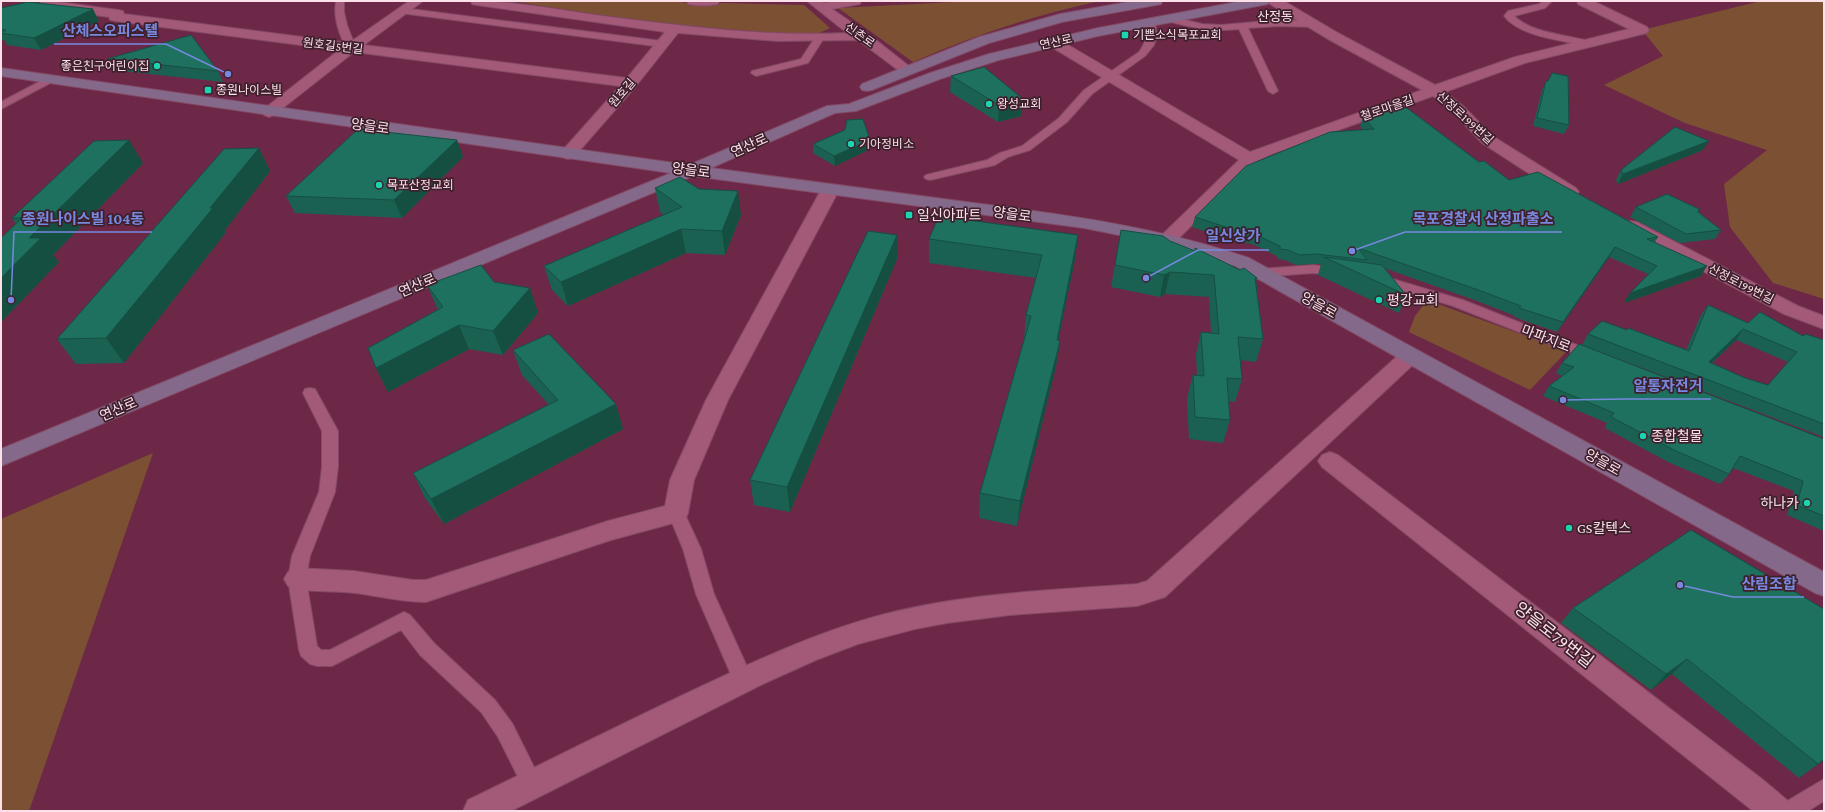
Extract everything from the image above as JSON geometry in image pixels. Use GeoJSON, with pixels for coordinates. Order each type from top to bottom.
{"type":"FeatureCollection","features":[{"type":"Feature","properties":{"kind":"street","name":"원호길5번길"},"geometry":{"type":"LineString","coordinates":[[46,1],[47,5],[118,14],[115,17],[631,83]]}},
{"type":"Feature","properties":{"kind":"street"},"geometry":{"type":"LineString","coordinates":[[269,112],[351,48],[416,1]]}},
{"type":"Feature","properties":{"kind":"street"},"geometry":{"type":"LineString","coordinates":[[477,1],[603,21],[674,29],[819,38],[862,36]]}},
{"type":"Feature","properties":{"kind":"street"},"geometry":{"type":"LineString","coordinates":[[693,1],[713,1]]}},
{"type":"Feature","properties":{"kind":"street"},"geometry":{"type":"LineString","coordinates":[[817,4],[855,1]]}},
{"type":"Feature","properties":{"kind":"street","name":"연산로"},"geometry":{"type":"LineString","coordinates":[[832,108],[838,99],[984,40],[1060,18],[1156,1]]}},
{"type":"Feature","properties":{"kind":"street","name":"연산로"},"geometry":{"type":"LineString","coordinates":[[1,458],[692,170],[832,108],[851,108],[935,76],[994,57],[1053,42],[1263,1]]}},
{"type":"Feature","properties":{"kind":"street","name":"산정로199번길"},"geometry":{"type":"LineString","coordinates":[[1275,1],[1313,24],[1435,91],[1458,109],[1488,140],[1585,200]]}},
{"type":"Feature","properties":{"kind":"street","name":"철로마을길"},"geometry":{"type":"LineString","coordinates":[[1168,239],[1249,159],[1266,151],[1520,60],[1642,30],[1583,1]]}},
{"type":"Feature","properties":{"kind":"street","name":"신촌로"},"geometry":{"type":"LineString","coordinates":[[817,4],[907,70]]}},
{"type":"Feature","properties":{"kind":"street","name":"원호길"},"geometry":{"type":"LineString","coordinates":[[568,154],[631,83],[674,29]]}},
{"type":"Feature","properties":{"kind":"street"},"geometry":{"type":"LineString","coordinates":[[1053,42],[1249,159]]}},
{"type":"Feature","properties":{"kind":"street","name":"양을로"},"geometry":{"type":"LineString","coordinates":[[1,72],[269,112],[568,154],[1084,223],[1168,239],[1215,252],[1242,262],[1824,585]]}},
{"type":"Feature","properties":{"kind":"street"},"geometry":{"type":"LineString","coordinates":[[297,579],[354,582],[413,591],[426,591],[608,531],[676,512],[682,480],[717,400],[830,190]]}},
{"type":"Feature","properties":{"kind":"street","name":"산정로199번길"},"geometry":{"type":"LineString","coordinates":[[1619,219],[1792,310],[1824,323]]}},
{"type":"Feature","properties":{"kind":"street"},"geometry":{"type":"LineString","coordinates":[[479,811],[743,680],[834,640],[919,617],[954,611],[1137,595],[1156,588],[1410,356]]}},
{"type":"Feature","properties":{"kind":"street","name":"양을로79번길"},"geometry":{"type":"LineString","coordinates":[[1330,461],[1751,789],[1776,811]]}},
{"type":"Feature","properties":{"kind":"lane"},"geometry":{"type":"LineString","coordinates":[[340,1],[339,12],[345,37],[351,48]]}},
{"type":"Feature","properties":{"kind":"lane"},"geometry":{"type":"LineString","coordinates":[[1548,1],[1542,6],[1512,13],[1509,16],[1511,19],[1519,23],[1553,37],[1586,43]]}},
{"type":"Feature","properties":{"kind":"lane"},"geometry":{"type":"LineString","coordinates":[[403,11],[662,44]]}},
{"type":"Feature","properties":{"kind":"lane"},"geometry":{"type":"LineString","coordinates":[[1170,19],[1202,27],[1221,28],[1279,23],[1313,24]]}},
{"type":"Feature","properties":{"kind":"lane"},"geometry":{"type":"LineString","coordinates":[[930,177],[991,164],[1004,155],[1026,148],[1064,120],[1088,92],[1142,54],[1149,45],[1152,36],[1150,22]]}},
{"type":"Feature","properties":{"kind":"lane"},"geometry":{"type":"LineString","coordinates":[[1242,26],[1273,91]]}},
{"type":"Feature","properties":{"kind":"lane"},"geometry":{"type":"LineString","coordinates":[[756,73],[805,61],[819,38]]}},
{"type":"Feature","properties":{"kind":"lane"},"geometry":{"type":"LineString","coordinates":[[1,106],[50,79]]}},
{"type":"Feature","properties":{"kind":"lane","name":"마파지로"},"geometry":{"type":"LineString","coordinates":[[1260,272],[1313,269],[1360,274],[1405,285],[1607,362]]}},
{"type":"Feature","properties":{"kind":"lane"},"geometry":{"type":"LineString","coordinates":[[310,393],[330,431],[330,467],[327,492],[301,556],[297,579],[308,650],[317,658],[332,658],[404,620],[427,649],[488,706],[505,730],[532,784]]}},
{"type":"Feature","properties":{"kind":"lane"},"geometry":{"type":"LineString","coordinates":[[676,512],[692,549],[705,594],[743,680]]}},
{"type":"Feature","properties":{"kind":"lane"},"geometry":{"type":"LineString","coordinates":[[1789,811],[1824,789]]}},
{"type":"Feature","properties":{"kind":"shaded area"},"geometry":{"type":"Polygon","coordinates":[[[513,1],[672,1],[703,5],[723,3],[804,5],[830,28],[815,35],[701,27],[588,13],[513,1]]]}},
{"type":"Feature","properties":{"kind":"shaded area"},"geometry":{"type":"Polygon","coordinates":[[[973,1],[1095,2],[1025,20],[979,35],[913,62],[838,8],[973,1]]]}},
{"type":"Feature","properties":{"kind":"shaded area"},"geometry":{"type":"Polygon","coordinates":[[[1761,1],[1824,1],[1824,299],[1773,283],[1730,227],[1724,184],[1767,150],[1685,123],[1604,85],[1663,56],[1642,30],[1761,1]]]}},
{"type":"Feature","properties":{"kind":"shaded area"},"geometry":{"type":"Polygon","coordinates":[[[1427,300],[1567,351],[1530,390],[1409,332],[1415,316],[1427,300]]]}},
{"type":"Feature","properties":{"kind":"shaded area"},"geometry":{"type":"Polygon","coordinates":[[[153,453],[29,811],[1,811],[1,519],[153,453]]]}},
{"type":"Feature","properties":{"kind":"building"},"geometry":{"type":"Polygon","coordinates":[[[28,2],[93,9],[34,38],[1,33],[6,30],[1,29],[1,8],[28,2]]]}},
{"type":"Feature","properties":{"kind":"building"},"geometry":{"type":"Polygon","coordinates":[[[191,35],[218,71],[107,59],[191,35]]]}},
{"type":"Feature","properties":{"kind":"building"},"geometry":{"type":"Polygon","coordinates":[[[984,67],[1023,99],[999,105],[951,76],[984,67]]]}},
{"type":"Feature","properties":{"kind":"building"},"geometry":{"type":"Polygon","coordinates":[[[1552,73],[1568,76],[1569,125],[1537,118],[1546,81],[1548,81],[1552,73]]]}},
{"type":"Feature","properties":{"kind":"building"},"geometry":{"type":"Polygon","coordinates":[[[1399,107],[1407,108],[1479,162],[1484,161],[1509,180],[1538,172],[1658,237],[1647,239],[1707,266],[1630,293],[1657,266],[1615,247],[1563,322],[1519,308],[1521,306],[1358,248],[1367,260],[1316,254],[1299,255],[1288,250],[1280,249],[1280,246],[1254,234],[1241,232],[1195,217],[1246,166],[1330,132],[1374,129],[1363,117],[1399,107]]]}},
{"type":"Feature","properties":{"kind":"building"},"geometry":{"type":"Polygon","coordinates":[[[863,119],[870,140],[834,156],[813,144],[845,130],[847,120],[863,119]]]}},
{"type":"Feature","properties":{"kind":"building"},"geometry":{"type":"Polygon","coordinates":[[[1675,127],[1709,141],[1623,174],[1621,170],[1675,127]]]}},
{"type":"Feature","properties":{"kind":"building"},"geometry":{"type":"Polygon","coordinates":[[[358,129],[457,140],[394,200],[286,196],[358,129]]]}},
{"type":"Feature","properties":{"kind":"building"},"geometry":{"type":"Polygon","coordinates":[[[129,140],[29,238],[41,238],[1,278],[1,238],[22,218],[12,218],[94,141],[129,140]]]}},
{"type":"Feature","properties":{"kind":"building"},"geometry":{"type":"Polygon","coordinates":[[[259,148],[210,208],[213,208],[106,338],[57,339],[224,149],[259,148]]]}},
{"type":"Feature","properties":{"kind":"building"},"geometry":{"type":"Polygon","coordinates":[[[680,177],[699,189],[738,191],[722,231],[681,229],[561,282],[544,266],[682,207],[655,188],[680,177]]]}},
{"type":"Feature","properties":{"kind":"building"},"geometry":{"type":"Polygon","coordinates":[[[1667,194],[1699,209],[1698,212],[1721,230],[1686,234],[1636,207],[1667,194]]]}},
{"type":"Feature","properties":{"kind":"building"},"geometry":{"type":"Polygon","coordinates":[[[939,216],[1078,235],[1057,340],[1060,341],[1020,501],[980,493],[1031,316],[1026,315],[1042,255],[929,239],[939,216]]]}},
{"type":"Feature","properties":{"kind":"building"},"geometry":{"type":"Polygon","coordinates":[[[1121,230],[1163,236],[1170,241],[1195,251],[1195,248],[1240,270],[1244,268],[1257,278],[1255,278],[1263,339],[1238,337],[1242,379],[1227,378],[1230,420],[1195,417],[1193,375],[1204,376],[1201,332],[1219,334],[1214,275],[1170,272],[1164,275],[1115,265],[1121,230]]]}},
{"type":"Feature","properties":{"kind":"building"},"geometry":{"type":"Polygon","coordinates":[[[868,231],[897,235],[787,487],[750,480],[868,231]]]}},
{"type":"Feature","properties":{"kind":"building"},"geometry":{"type":"Polygon","coordinates":[[[1324,257],[1382,265],[1406,295],[1324,257]]]}},
{"type":"Feature","properties":{"kind":"building"},"geometry":{"type":"Polygon","coordinates":[[[481,265],[494,282],[530,288],[493,331],[459,325],[376,368],[368,348],[443,307],[427,285],[481,265]]]}},
{"type":"Feature","properties":{"kind":"building"},"geometry":{"type":"Polygon","coordinates":[[[1708,305],[1748,323],[1760,312],[1803,336],[1806,334],[1824,340],[1824,424],[1588,334],[1602,321],[1627,330],[1628,328],[1689,351],[1708,305]],[[1743,329],[1709,362],[1745,378],[1768,385],[1797,352],[1743,329]]]}},
{"type":"Feature","properties":{"kind":"building"},"geometry":{"type":"Polygon","coordinates":[[[549,334],[616,404],[431,499],[413,473],[558,400],[513,350],[549,334]]]}},
{"type":"Feature","properties":{"kind":"building"},"geometry":{"type":"Polygon","coordinates":[[[1579,344],[1824,439],[1824,516],[1797,505],[1803,481],[1740,456],[1729,474],[1676,451],[1611,417],[1614,413],[1549,386],[1574,367],[1562,363],[1579,344]]]}},
{"type":"Feature","properties":{"kind":"building"},"geometry":{"type":"Polygon","coordinates":[[[1691,530],[1824,609],[1824,759],[1818,764],[1687,659],[1666,674],[1573,608],[1691,530]]]}},
{"type":"Feature","properties":{"kind":"place","name":"기쁜소식목포교회"},"geometry":{"type":"Point","coordinates":[1125,35]}},
{"type":"Feature","properties":{"kind":"place","name":"좋은친구어린이집"},"geometry":{"type":"Point","coordinates":[157,66]}},
{"type":"Feature","properties":{"kind":"place","name":"산체스오피스텔"},"geometry":{"type":"Point","coordinates":[228,74]}},
{"type":"Feature","properties":{"kind":"place","name":"종원나이스빌"},"geometry":{"type":"Point","coordinates":[208,90]}},
{"type":"Feature","properties":{"kind":"place","name":"왕성교회"},"geometry":{"type":"Point","coordinates":[989,104]}},
{"type":"Feature","properties":{"kind":"place","name":"기아정비소"},"geometry":{"type":"Point","coordinates":[851,144]}},
{"type":"Feature","properties":{"kind":"place","name":"목포산정교회"},"geometry":{"type":"Point","coordinates":[379,185]}},
{"type":"Feature","properties":{"kind":"place","name":"일신아파트"},"geometry":{"type":"Point","coordinates":[909,215]}},
{"type":"Feature","properties":{"kind":"place","name":"목포경찰서 산정파출소"},"geometry":{"type":"Point","coordinates":[1352,251]}},
{"type":"Feature","properties":{"kind":"place","name":"일신상가"},"geometry":{"type":"Point","coordinates":[1146,278]}},
{"type":"Feature","properties":{"kind":"place","name":"종원나이스빌 104동"},"geometry":{"type":"Point","coordinates":[11,300]}},
{"type":"Feature","properties":{"kind":"place","name":"평강교회"},"geometry":{"type":"Point","coordinates":[1379,300]}},
{"type":"Feature","properties":{"kind":"place","name":"알통자전거"},"geometry":{"type":"Point","coordinates":[1563,400]}},
{"type":"Feature","properties":{"kind":"place","name":"종합철물"},"geometry":{"type":"Point","coordinates":[1643,436]}},
{"type":"Feature","properties":{"kind":"place","name":"하나카"},"geometry":{"type":"Point","coordinates":[1807,503]}},
{"type":"Feature","properties":{"kind":"place","name":"GS칼텍스"},"geometry":{"type":"Point","coordinates":[1569,528]}},
{"type":"Feature","properties":{"kind":"place","name":"산림조합"},"geometry":{"type":"Point","coordinates":[1680,585]}},
{"type":"Feature","properties":{"kind":"district","name":"산정동"},"geometry":{"type":"Point","coordinates":[1275,16]}}]}
